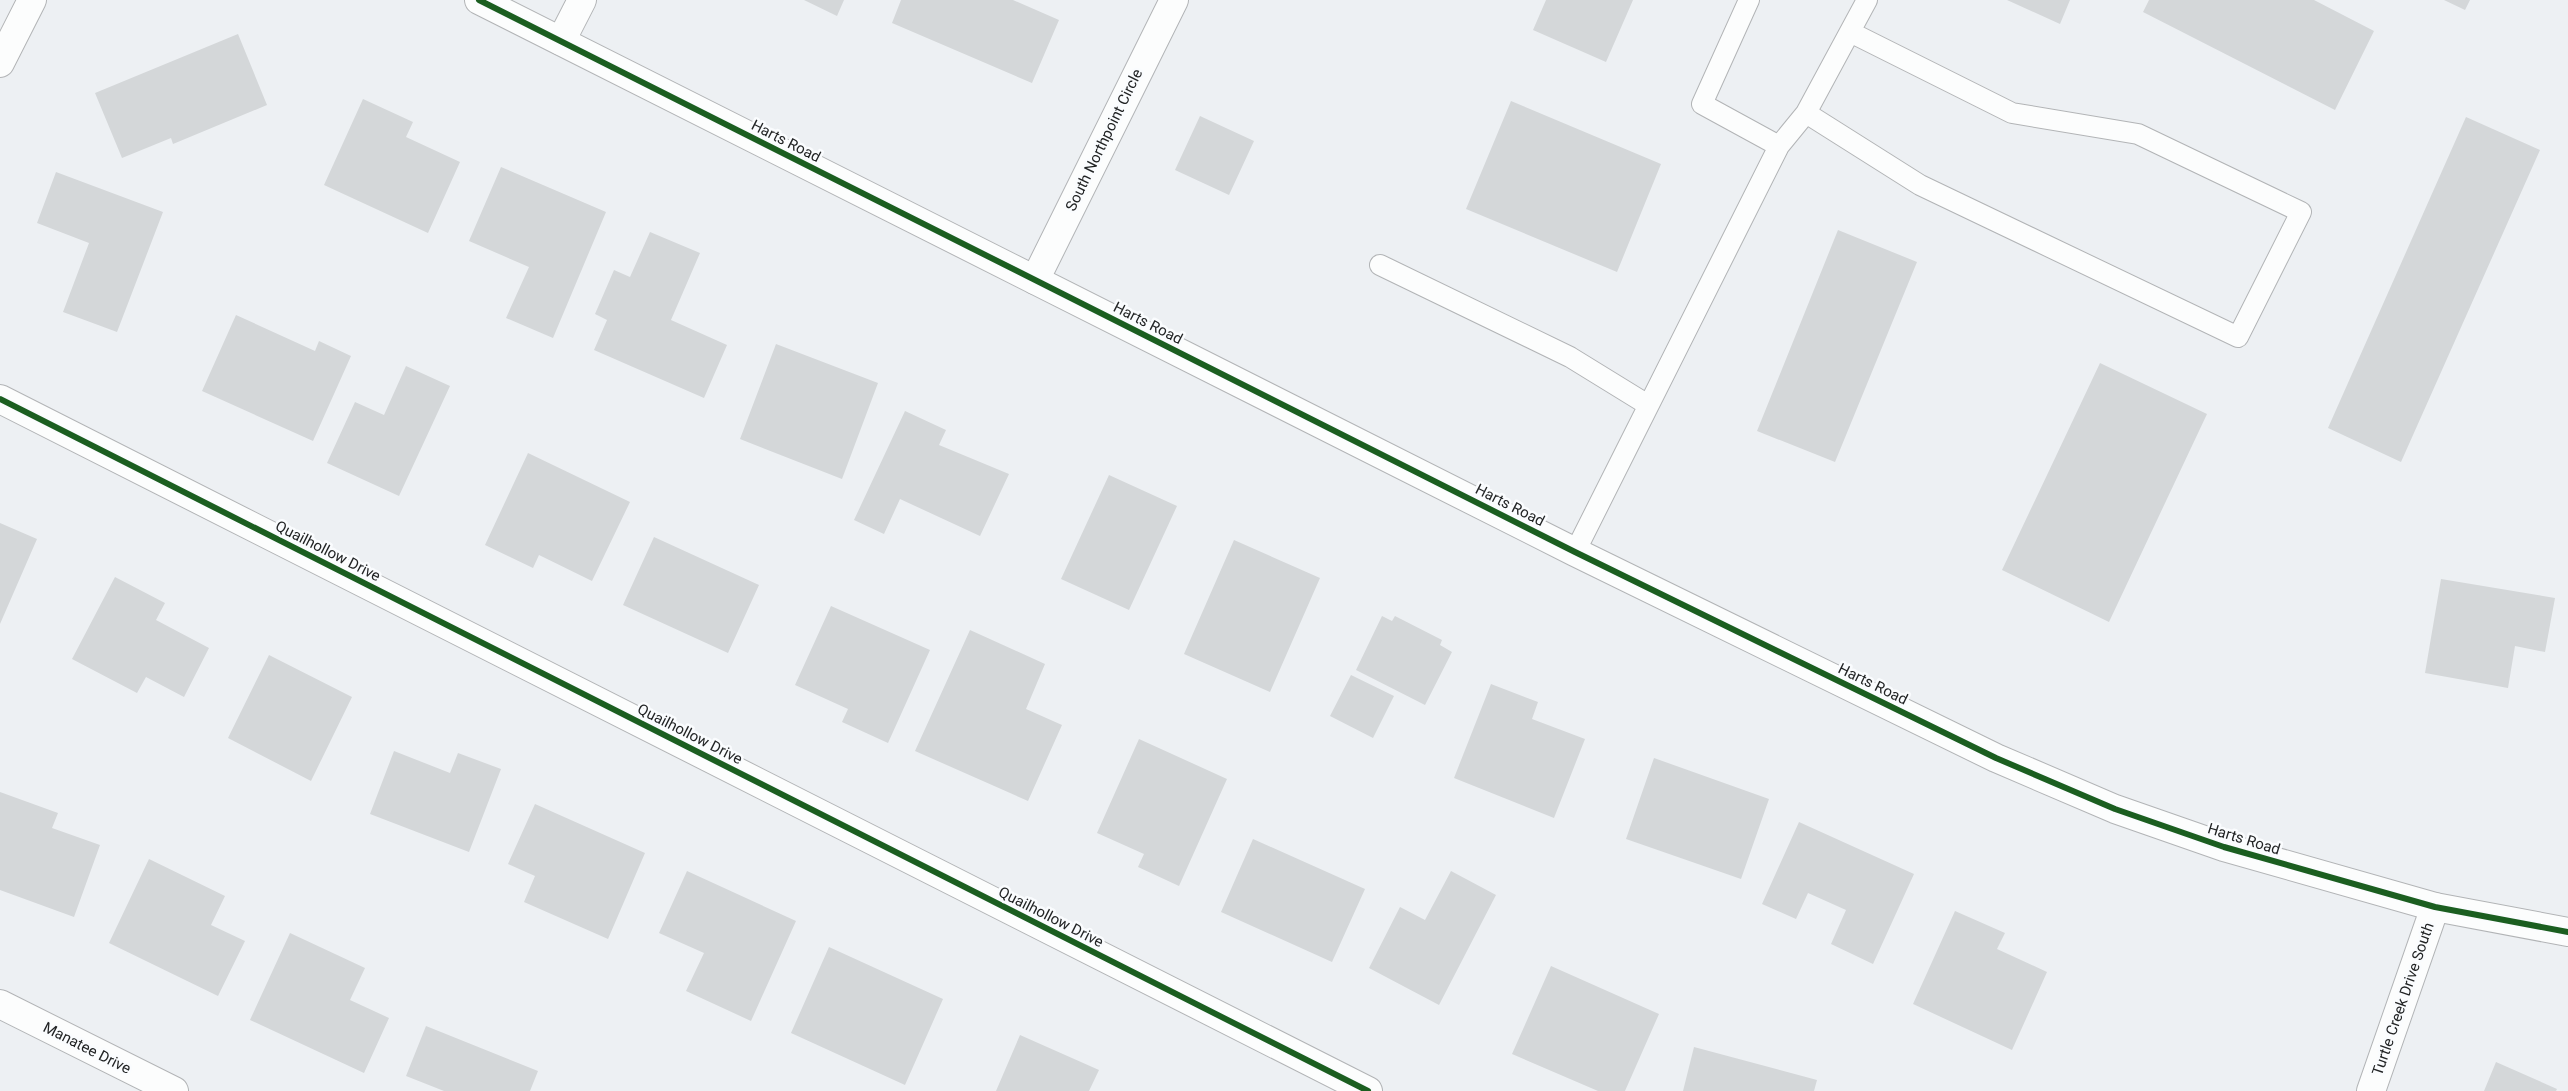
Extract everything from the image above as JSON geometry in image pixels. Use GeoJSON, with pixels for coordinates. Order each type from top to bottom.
{"type":"FeatureCollection","features":[{"type":"Feature","properties":{"kind":"street"},"geometry":{"type":"LineString","coordinates":[[0,63],[32,0]]}},
{"type":"Feature","properties":{"kind":"street","name":"Harts Road"},"geometry":{"type":"LineString","coordinates":[[479,0],[1575,552],[1996,758],[2115,809],[2224,847],[2434,907],[2568,932]]}},
{"type":"Feature","properties":{"kind":"street"},"geometry":{"type":"LineString","coordinates":[[561,41],[582,0]]}},
{"type":"Feature","properties":{"kind":"street","name":"South Northpoint Circle"},"geometry":{"type":"LineString","coordinates":[[1034,280],[1174,0]]}},
{"type":"Feature","properties":{"kind":"street","name":"Quailhollow Drive"},"geometry":{"type":"LineString","coordinates":[[0,399],[1368,1091]]}},
{"type":"Feature","properties":{"kind":"street","name":"Turtle Creek Drive South"},"geometry":{"type":"LineString","coordinates":[[2371,1091],[2434,907]]}},
{"type":"Feature","properties":{"kind":"street","name":"Manatee Drive"},"geometry":{"type":"LineString","coordinates":[[0,1004],[174,1091]]}},
{"type":"Feature","properties":{"kind":"lane"},"geometry":{"type":"LineString","coordinates":[[1749,0],[1702,104],[1779,146]]}},
{"type":"Feature","properties":{"kind":"lane"},"geometry":{"type":"LineString","coordinates":[[1575,552],[1779,146],[1806,113],[1867,0]]}},
{"type":"Feature","properties":{"kind":"lane"},"geometry":{"type":"LineString","coordinates":[[1806,113],[1920,185],[2238,337],[2301,212],[2138,134],[2012,113],[1850,32]]}},
{"type":"Feature","properties":{"kind":"lane"},"geometry":{"type":"LineString","coordinates":[[1380,265],[1570,357],[1648,404]]}},
{"type":"Feature","properties":{"kind":"building"},"geometry":{"type":"Polygon","coordinates":[[[804,0],[844,0],[837,16],[804,0]]]}},
{"type":"Feature","properties":{"kind":"building"},"geometry":{"type":"Polygon","coordinates":[[[901,0],[1013,0],[1059,20],[1032,83],[892,23],[901,0]]]}},
{"type":"Feature","properties":{"kind":"building"},"geometry":{"type":"Polygon","coordinates":[[[1546,0],[1633,0],[1606,62],[1533,30],[1546,0]]]}},
{"type":"Feature","properties":{"kind":"building"},"geometry":{"type":"Polygon","coordinates":[[[2007,0],[2070,0],[2060,24],[2007,0]]]}},
{"type":"Feature","properties":{"kind":"building"},"geometry":{"type":"Polygon","coordinates":[[[2149,0],[2314,0],[2374,31],[2335,110],[2143,12],[2149,0]]]}},
{"type":"Feature","properties":{"kind":"building"},"geometry":{"type":"Polygon","coordinates":[[[2444,0],[2470,0],[2465,10],[2444,0]]]}},
{"type":"Feature","properties":{"kind":"building"},"geometry":{"type":"Polygon","coordinates":[[[238,34],[267,105],[173,144],[171,138],[122,158],[95,93],[238,34]]]}},
{"type":"Feature","properties":{"kind":"building"},"geometry":{"type":"Polygon","coordinates":[[[363,99],[413,122],[406,137],[460,162],[428,233],[324,185],[363,99]]]}},
{"type":"Feature","properties":{"kind":"building"},"geometry":{"type":"Polygon","coordinates":[[[1511,101],[1661,164],[1617,272],[1466,209],[1511,101]]]}},
{"type":"Feature","properties":{"kind":"building"},"geometry":{"type":"Polygon","coordinates":[[[1200,116],[1254,141],[1229,195],[1175,170],[1200,116]]]}},
{"type":"Feature","properties":{"kind":"building"},"geometry":{"type":"Polygon","coordinates":[[[2466,117],[2540,150],[2401,462],[2328,428],[2466,117]]]}},
{"type":"Feature","properties":{"kind":"building"},"geometry":{"type":"Polygon","coordinates":[[[501,167],[606,212],[553,338],[506,318],[529,267],[469,241],[501,167]]]}},
{"type":"Feature","properties":{"kind":"building"},"geometry":{"type":"Polygon","coordinates":[[[56,172],[163,212],[117,332],[63,312],[89,243],[37,223],[56,172]]]}},
{"type":"Feature","properties":{"kind":"building"},"geometry":{"type":"Polygon","coordinates":[[[1838,230],[1917,262],[1835,462],[1757,431],[1838,230]]]}},
{"type":"Feature","properties":{"kind":"building"},"geometry":{"type":"Polygon","coordinates":[[[650,232],[700,253],[671,320],[727,345],[704,398],[594,350],[607,320],[595,314],[614,270],[630,277],[650,232]]]}},
{"type":"Feature","properties":{"kind":"building"},"geometry":{"type":"Polygon","coordinates":[[[236,315],[315,351],[319,341],[351,356],[313,441],[202,391],[236,315]]]}},
{"type":"Feature","properties":{"kind":"building"},"geometry":{"type":"Polygon","coordinates":[[[776,344],[878,383],[842,479],[740,439],[776,344]]]}},
{"type":"Feature","properties":{"kind":"building"},"geometry":{"type":"Polygon","coordinates":[[[2100,363],[2207,414],[2109,622],[2002,570],[2100,363]]]}},
{"type":"Feature","properties":{"kind":"building"},"geometry":{"type":"Polygon","coordinates":[[[406,366],[450,386],[399,496],[327,463],[355,402],[384,415],[406,366]]]}},
{"type":"Feature","properties":{"kind":"building"},"geometry":{"type":"Polygon","coordinates":[[[905,411],[946,430],[939,445],[1009,474],[980,536],[900,499],[884,534],[854,520],[905,411]]]}},
{"type":"Feature","properties":{"kind":"building"},"geometry":{"type":"Polygon","coordinates":[[[528,453],[630,502],[592,581],[539,555],[533,568],[485,545],[528,453]]]}},
{"type":"Feature","properties":{"kind":"building"},"geometry":{"type":"Polygon","coordinates":[[[1109,475],[1177,506],[1129,610],[1061,579],[1109,475]]]}},
{"type":"Feature","properties":{"kind":"building"},"geometry":{"type":"Polygon","coordinates":[[[0,523],[37,539],[0,624],[0,523]]]}},
{"type":"Feature","properties":{"kind":"building"},"geometry":{"type":"Polygon","coordinates":[[[654,537],[759,585],[728,653],[623,605],[654,537]]]}},
{"type":"Feature","properties":{"kind":"building"},"geometry":{"type":"Polygon","coordinates":[[[1234,540],[1320,578],[1270,692],[1184,654],[1234,540]]]}},
{"type":"Feature","properties":{"kind":"building"},"geometry":{"type":"Polygon","coordinates":[[[115,577],[165,603],[156,620],[209,648],[184,697],[146,677],[137,693],[72,659],[115,577]]]}},
{"type":"Feature","properties":{"kind":"building"},"geometry":{"type":"Polygon","coordinates":[[[2441,579],[2555,598],[2545,652],[2515,646],[2508,688],[2425,673],[2441,579]]]}},
{"type":"Feature","properties":{"kind":"building"},"geometry":{"type":"Polygon","coordinates":[[[831,606],[930,650],[888,743],[842,722],[848,709],[795,685],[831,606]]]}},
{"type":"Feature","properties":{"kind":"building"},"geometry":{"type":"Polygon","coordinates":[[[1382,616],[1392,621],[1395,616],[1442,640],[1440,645],[1452,652],[1425,705],[1356,670],[1382,616]]]}},
{"type":"Feature","properties":{"kind":"building"},"geometry":{"type":"Polygon","coordinates":[[[970,630],[1045,664],[1026,709],[1062,725],[1028,801],[915,751],[970,630]]]}},
{"type":"Feature","properties":{"kind":"building"},"geometry":{"type":"Polygon","coordinates":[[[269,655],[352,697],[311,781],[228,738],[269,655]]]}},
{"type":"Feature","properties":{"kind":"building"},"geometry":{"type":"Polygon","coordinates":[[[1351,675],[1394,696],[1373,738],[1330,716],[1351,675]]]}},
{"type":"Feature","properties":{"kind":"building"},"geometry":{"type":"Polygon","coordinates":[[[1491,684],[1538,702],[1532,719],[1585,739],[1554,818],[1454,778],[1491,684]]]}},
{"type":"Feature","properties":{"kind":"building"},"geometry":{"type":"Polygon","coordinates":[[[1139,739],[1227,779],[1179,886],[1138,867],[1144,854],[1097,833],[1139,739]]]}},
{"type":"Feature","properties":{"kind":"building"},"geometry":{"type":"Polygon","coordinates":[[[394,751],[450,773],[458,753],[501,769],[469,852],[370,814],[394,751]]]}},
{"type":"Feature","properties":{"kind":"building"},"geometry":{"type":"Polygon","coordinates":[[[1654,758],[1769,799],[1741,879],[1626,839],[1654,758]]]}},
{"type":"Feature","properties":{"kind":"building"},"geometry":{"type":"Polygon","coordinates":[[[0,792],[58,813],[52,828],[100,845],[74,917],[0,890],[0,792]]]}},
{"type":"Feature","properties":{"kind":"building"},"geometry":{"type":"Polygon","coordinates":[[[535,804],[645,853],[608,939],[524,902],[535,876],[508,864],[535,804]]]}},
{"type":"Feature","properties":{"kind":"building"},"geometry":{"type":"Polygon","coordinates":[[[1799,822],[1914,874],[1873,964],[1831,944],[1846,910],[1808,893],[1796,919],[1762,904],[1799,822]]]}},
{"type":"Feature","properties":{"kind":"building"},"geometry":{"type":"Polygon","coordinates":[[[1253,839],[1365,889],[1332,962],[1221,912],[1253,839]]]}},
{"type":"Feature","properties":{"kind":"building"},"geometry":{"type":"Polygon","coordinates":[[[149,859],[225,896],[211,925],[245,941],[218,996],[109,943],[149,859]]]}},
{"type":"Feature","properties":{"kind":"building"},"geometry":{"type":"Polygon","coordinates":[[[687,871],[796,921],[751,1021],[686,991],[704,953],[659,933],[687,871]]]}},
{"type":"Feature","properties":{"kind":"building"},"geometry":{"type":"Polygon","coordinates":[[[1451,871],[1496,895],[1439,1005],[1369,968],[1400,907],[1425,920],[1451,871]]]}},
{"type":"Feature","properties":{"kind":"building"},"geometry":{"type":"Polygon","coordinates":[[[1955,911],[2005,933],[1997,949],[2047,972],[2012,1050],[1913,1004],[1955,911]]]}},
{"type":"Feature","properties":{"kind":"building"},"geometry":{"type":"Polygon","coordinates":[[[290,933],[365,968],[350,1000],[389,1018],[364,1073],[250,1020],[290,933]]]}},
{"type":"Feature","properties":{"kind":"building"},"geometry":{"type":"Polygon","coordinates":[[[829,947],[943,999],[905,1085],[791,1033],[829,947]]]}},
{"type":"Feature","properties":{"kind":"building"},"geometry":{"type":"Polygon","coordinates":[[[1551,966],[1659,1014],[1625,1091],[1598,1091],[1512,1054],[1551,966]]]}},
{"type":"Feature","properties":{"kind":"building"},"geometry":{"type":"Polygon","coordinates":[[[426,1026],[538,1071],[530,1091],[444,1091],[406,1076],[426,1026]]]}},
{"type":"Feature","properties":{"kind":"building"},"geometry":{"type":"Polygon","coordinates":[[[1020,1035],[1099,1070],[1089,1091],[996,1091],[1020,1035]]]}},
{"type":"Feature","properties":{"kind":"building"},"geometry":{"type":"Polygon","coordinates":[[[1694,1047],[1817,1080],[1814,1091],[1683,1091],[1694,1047]]]}},
{"type":"Feature","properties":{"kind":"building"},"geometry":{"type":"Polygon","coordinates":[[[2496,1062],[2557,1089],[2556,1091],[2484,1091],[2496,1062]]]}},
{"type":"Feature","properties":{"kind":"cycle path"},"geometry":{"type":"LineString","coordinates":[[479,0],[1575,552],[1996,758],[2115,809],[2224,847],[2435,907],[2568,932]]}},
{"type":"Feature","properties":{"kind":"cycle path"},"geometry":{"type":"LineString","coordinates":[[0,399],[1368,1091]]}}]}
